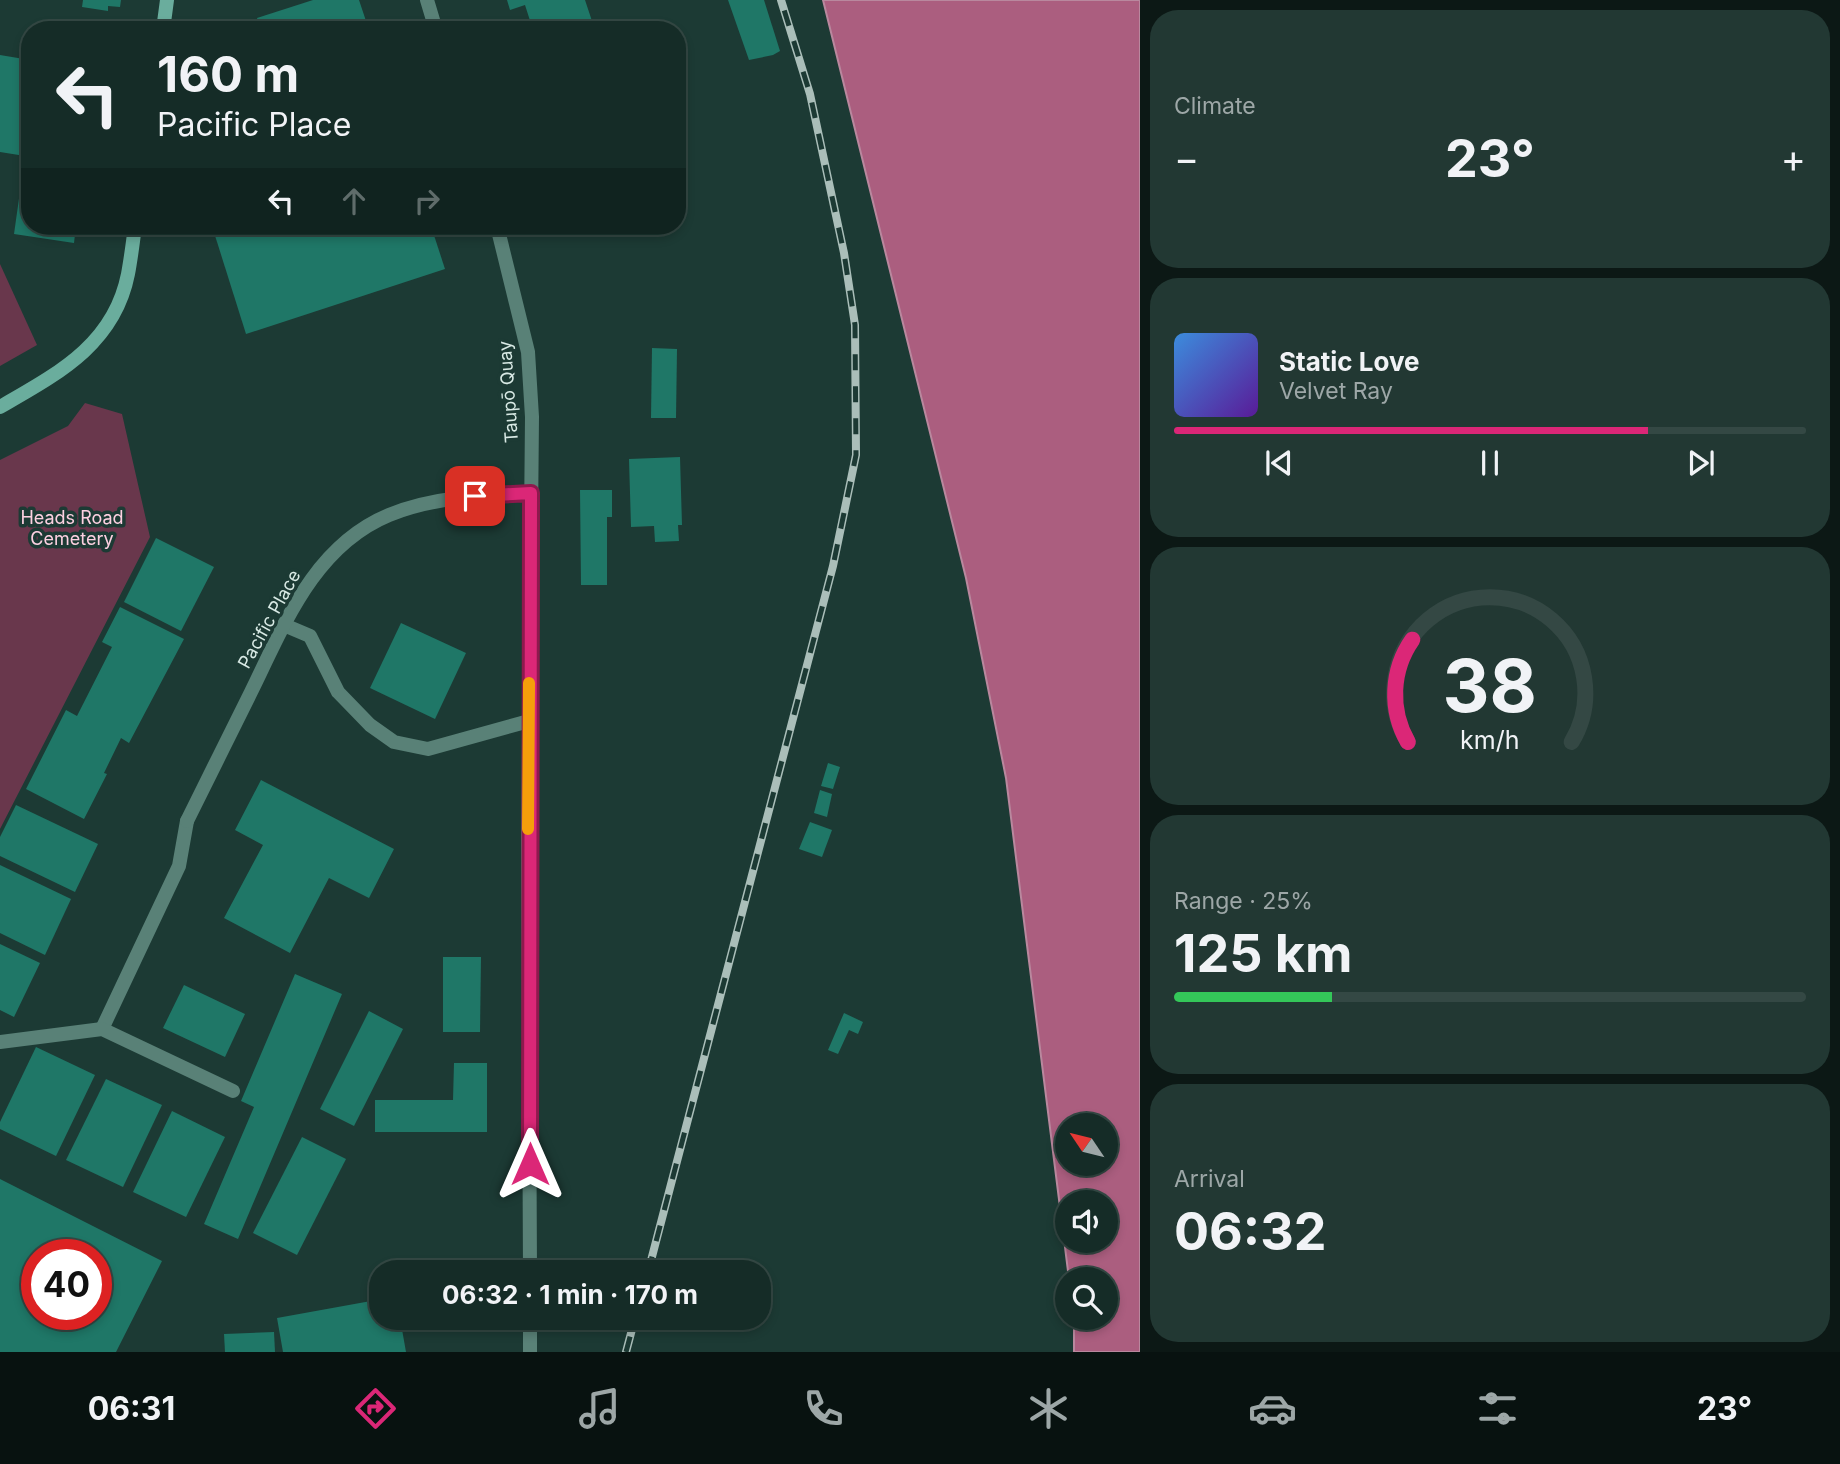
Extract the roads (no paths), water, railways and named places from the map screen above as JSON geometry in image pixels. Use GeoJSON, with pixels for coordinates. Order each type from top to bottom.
{"type":"FeatureCollection","features":[{"type":"Feature","properties":{"kind":"main road"},"geometry":{"type":"LineString","coordinates":[[164,21],[167,0]]}},
{"type":"Feature","properties":{"kind":"main road"},"geometry":{"type":"LineString","coordinates":[[0,407],[60,372],[92,345],[105,329],[128,277],[134,235]]}},
{"type":"Feature","properties":{"kind":"street"},"geometry":{"type":"LineString","coordinates":[[427,0],[433,21]]}},
{"type":"Feature","properties":{"kind":"street","name":"Taupō Quay"},"geometry":{"type":"LineString","coordinates":[[499,235],[528,352],[532,417],[529,720],[530,1260]]}},
{"type":"Feature","properties":{"kind":"street","name":"Pacific Place"},"geometry":{"type":"LineString","coordinates":[[102,1029],[179,866],[187,821],[284,625],[301,593],[322,566],[340,546],[389,515],[451,499],[531,493]]}},
{"type":"Feature","properties":{"kind":"street"},"geometry":{"type":"LineString","coordinates":[[284,625],[310,636],[338,692],[370,726],[394,742],[428,749],[529,720]]}},
{"type":"Feature","properties":{"kind":"street"},"geometry":{"type":"LineString","coordinates":[[0,1042],[102,1029],[233,1091]]}},
{"type":"Feature","properties":{"kind":"street"},"geometry":{"type":"LineString","coordinates":[[530,1330],[530,1352]]}},
{"type":"Feature","properties":{"kind":"railway"},"geometry":{"type":"LineString","coordinates":[[651,1260],[833,566],[856,455],[855,325],[844,253],[810,94],[781,0]]}},
{"type":"Feature","properties":{"kind":"railway"},"geometry":{"type":"LineString","coordinates":[[626,1352],[632,1330]]}},
{"type":"Feature","properties":{"kind":"park label","name":"Heads Road Cemetery"},"geometry":{"type":"Point","coordinates":[72,527]}}]}
